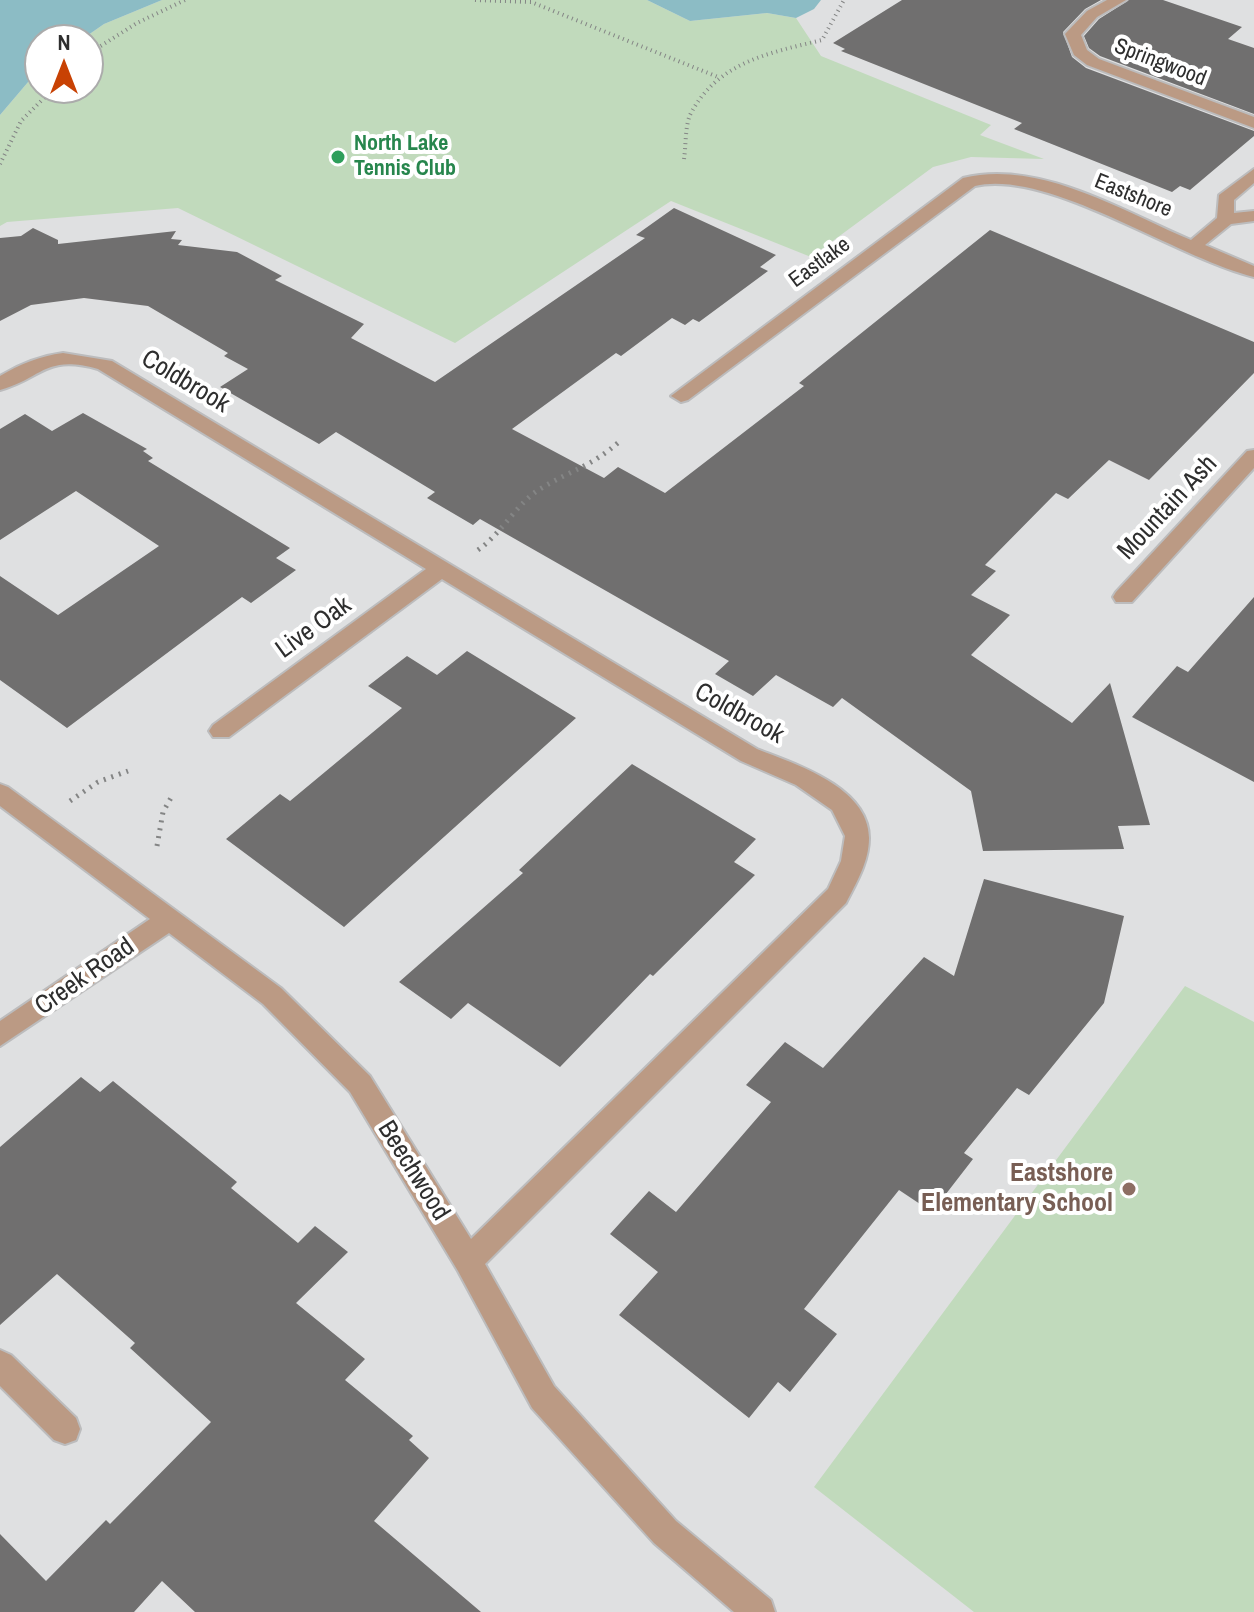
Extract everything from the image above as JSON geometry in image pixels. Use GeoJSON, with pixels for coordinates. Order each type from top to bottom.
{"type":"FeatureCollection","features":[{"type":"Feature","properties":{"kind":"street","name":"Springwood"},"geometry":{"type":"LineString","coordinates":[[1118,0],[1092,14],[1073,34],[1080,52],[1093,62],[1254,123]]}},
{"type":"Feature","properties":{"kind":"street"},"geometry":{"type":"LineString","coordinates":[[1226,219],[1225,199],[1254,174]]}},
{"type":"Feature","properties":{"kind":"street","name":"Eastshore"},"geometry":{"type":"LineString","coordinates":[[991,177],[1049,187],[1254,272]]}},
{"type":"Feature","properties":{"kind":"street","name":"Eastlake"},"geometry":{"type":"LineString","coordinates":[[681,396],[969,182],[991,177]]}},
{"type":"Feature","properties":{"kind":"street"},"geometry":{"type":"LineString","coordinates":[[1193,247],[1226,219],[1254,216]]}},
{"type":"Feature","properties":{"kind":"street","name":"Coldbrook"},"geometry":{"type":"LineString","coordinates":[[0,384],[44,361],[78,356],[105,365],[439,570],[749,755],[805,779],[847,808],[857,831],[856,854],[837,896],[468,1261]]}},
{"type":"Feature","properties":{"kind":"street","name":"Mountain Ash"},"geometry":{"type":"LineString","coordinates":[[1124,597],[1254,456]]}},
{"type":"Feature","properties":{"kind":"street","name":"Live Oak"},"geometry":{"type":"LineString","coordinates":[[221,731],[439,570]]}},
{"type":"Feature","properties":{"kind":"street","name":"Beechwood"},"geometry":{"type":"LineString","coordinates":[[0,793],[272,996],[360,1084],[468,1261],[543,1397],[665,1532],[759,1612]]}},
{"type":"Feature","properties":{"kind":"street","name":"Creek Road"},"geometry":{"type":"LineString","coordinates":[[0,1035],[169,919]]}},
{"type":"Feature","properties":{"kind":"street"},"geometry":{"type":"LineString","coordinates":[[0,1365],[65,1429]]}},
{"type":"Feature","properties":{"kind":"path"},"geometry":{"type":"LineString","coordinates":[[104,44],[137,23],[185,0]]}},
{"type":"Feature","properties":{"kind":"path"},"geometry":{"type":"LineString","coordinates":[[475,0],[531,2],[718,77]]}},
{"type":"Feature","properties":{"kind":"path"},"geometry":{"type":"LineString","coordinates":[[684,159],[689,117],[718,77],[755,56],[822,40],[844,0]]}},
{"type":"Feature","properties":{"kind":"path"},"geometry":{"type":"LineString","coordinates":[[0,164],[21,121],[38,104]]}},
{"type":"Feature","properties":{"kind":"path"},"geometry":{"type":"LineString","coordinates":[[474,553],[497,537],[537,490],[596,462],[620,441]]}},
{"type":"Feature","properties":{"kind":"path"},"geometry":{"type":"LineString","coordinates":[[39,822],[98,782],[128,771]]}},
{"type":"Feature","properties":{"kind":"path"},"geometry":{"type":"LineString","coordinates":[[157,846],[163,812],[172,796]]}},
{"type":"Feature","properties":{"kind":"green space"},"geometry":{"type":"Polygon","coordinates":[[[162,0],[647,0],[690,21],[767,13],[796,18],[821,56],[991,125],[980,135],[1044,159],[971,157],[933,167],[811,257],[671,201],[455,343],[178,208],[7,222],[0,226],[0,115],[24,87],[24,104],[104,104],[104,24],[162,0]]]}},
{"type":"Feature","properties":{"kind":"green space","name":"Eastshore Elementary School"},"geometry":{"type":"Polygon","coordinates":[[[1185,986],[1254,1022],[1254,1612],[974,1612],[814,1487],[1185,986]]]}},
{"type":"Feature","properties":{"kind":"water"},"geometry":{"type":"Polygon","coordinates":[[[0,0],[162,0],[104,24],[24,24],[24,87],[0,115],[0,0]]]}},
{"type":"Feature","properties":{"kind":"water"},"geometry":{"type":"Polygon","coordinates":[[[647,0],[821,0],[814,9],[796,18],[767,13],[690,21],[647,0]]]}},
{"type":"Feature","properties":{"kind":"building"},"geometry":{"type":"Polygon","coordinates":[[[902,0],[1101,0],[1085,9],[1063,32],[1072,57],[1086,68],[1254,131],[1254,136],[1190,190],[1180,186],[1172,192],[1014,129],[1022,123],[841,51],[845,49],[833,43],[902,0]]]}},
{"type":"Feature","properties":{"kind":"building"},"geometry":{"type":"Polygon","coordinates":[[[1129,0],[1163,0],[1242,27],[1228,39],[1254,48],[1254,114],[1100,56],[1089,48],[1084,36],[1099,19],[1129,0]]]}},
{"type":"Feature","properties":{"kind":"building"},"geometry":{"type":"Polygon","coordinates":[[[674,208],[776,255],[760,267],[768,271],[699,322],[693,319],[685,325],[672,318],[621,356],[616,353],[512,429],[604,478],[618,467],[665,493],[804,386],[799,383],[990,230],[1254,342],[1254,373],[1149,480],[1109,460],[1068,499],[1056,493],[985,565],[996,571],[971,595],[1010,615],[971,655],[1072,723],[1110,683],[1150,825],[1118,826],[1124,849],[983,851],[971,791],[842,698],[833,707],[776,675],[753,696],[715,674],[729,661],[480,519],[473,525],[427,498],[435,492],[336,432],[319,444],[220,387],[248,369],[224,356],[228,353],[148,306],[84,298],[31,305],[0,321],[0,238],[21,236],[33,228],[58,240],[58,244],[176,231],[171,239],[182,240],[178,245],[237,252],[282,276],[275,280],[364,324],[351,338],[435,382],[645,238],[636,235],[674,208]]]}},
{"type":"Feature","properties":{"kind":"building"},"geometry":{"type":"Polygon","coordinates":[[[83,413],[147,449],[143,451],[153,458],[148,461],[290,548],[276,558],[296,570],[251,603],[242,597],[67,728],[0,680],[0,576],[58,615],[159,546],[76,491],[0,540],[0,429],[25,414],[52,431],[83,413]]]}},
{"type":"Feature","properties":{"kind":"building"},"geometry":{"type":"Polygon","coordinates":[[[1254,597],[1254,782],[1132,717],[1177,666],[1188,672],[1254,597]]]}},
{"type":"Feature","properties":{"kind":"building"},"geometry":{"type":"Polygon","coordinates":[[[467,651],[576,718],[344,927],[226,839],[280,794],[290,801],[402,708],[368,686],[407,656],[437,675],[467,651]]]}},
{"type":"Feature","properties":{"kind":"building"},"geometry":{"type":"Polygon","coordinates":[[[632,764],[756,839],[734,862],[755,875],[653,976],[650,974],[560,1067],[468,1003],[451,1019],[399,982],[523,873],[519,870],[632,764]]]}},
{"type":"Feature","properties":{"kind":"building"},"geometry":{"type":"Polygon","coordinates":[[[984,879],[1124,916],[1104,1003],[1029,1095],[1017,1088],[964,1153],[973,1159],[932,1212],[899,1190],[804,1309],[837,1334],[790,1392],[778,1382],[749,1418],[619,1315],[658,1272],[610,1234],[649,1191],[676,1212],[771,1102],[746,1085],[785,1042],[823,1068],[924,957],[954,976],[984,879]]]}},
{"type":"Feature","properties":{"kind":"building"},"geometry":{"type":"Polygon","coordinates":[[[81,1077],[100,1092],[113,1081],[237,1182],[231,1188],[298,1243],[315,1226],[348,1252],[296,1303],[365,1359],[345,1380],[413,1436],[409,1440],[429,1458],[374,1521],[481,1612],[195,1612],[162,1581],[134,1612],[0,1612],[0,1534],[46,1581],[106,1520],[110,1524],[211,1422],[130,1348],[135,1343],[57,1274],[0,1325],[0,1147],[81,1077]]]}},
{"type":"Feature","properties":{"kind":"place","name":"North Lake Tennis Club"},"geometry":{"type":"Point","coordinates":[338,157]}},
{"type":"Feature","properties":{"kind":"place","name":"Eastshore Elementary School"},"geometry":{"type":"Point","coordinates":[1129,1189]}}]}
